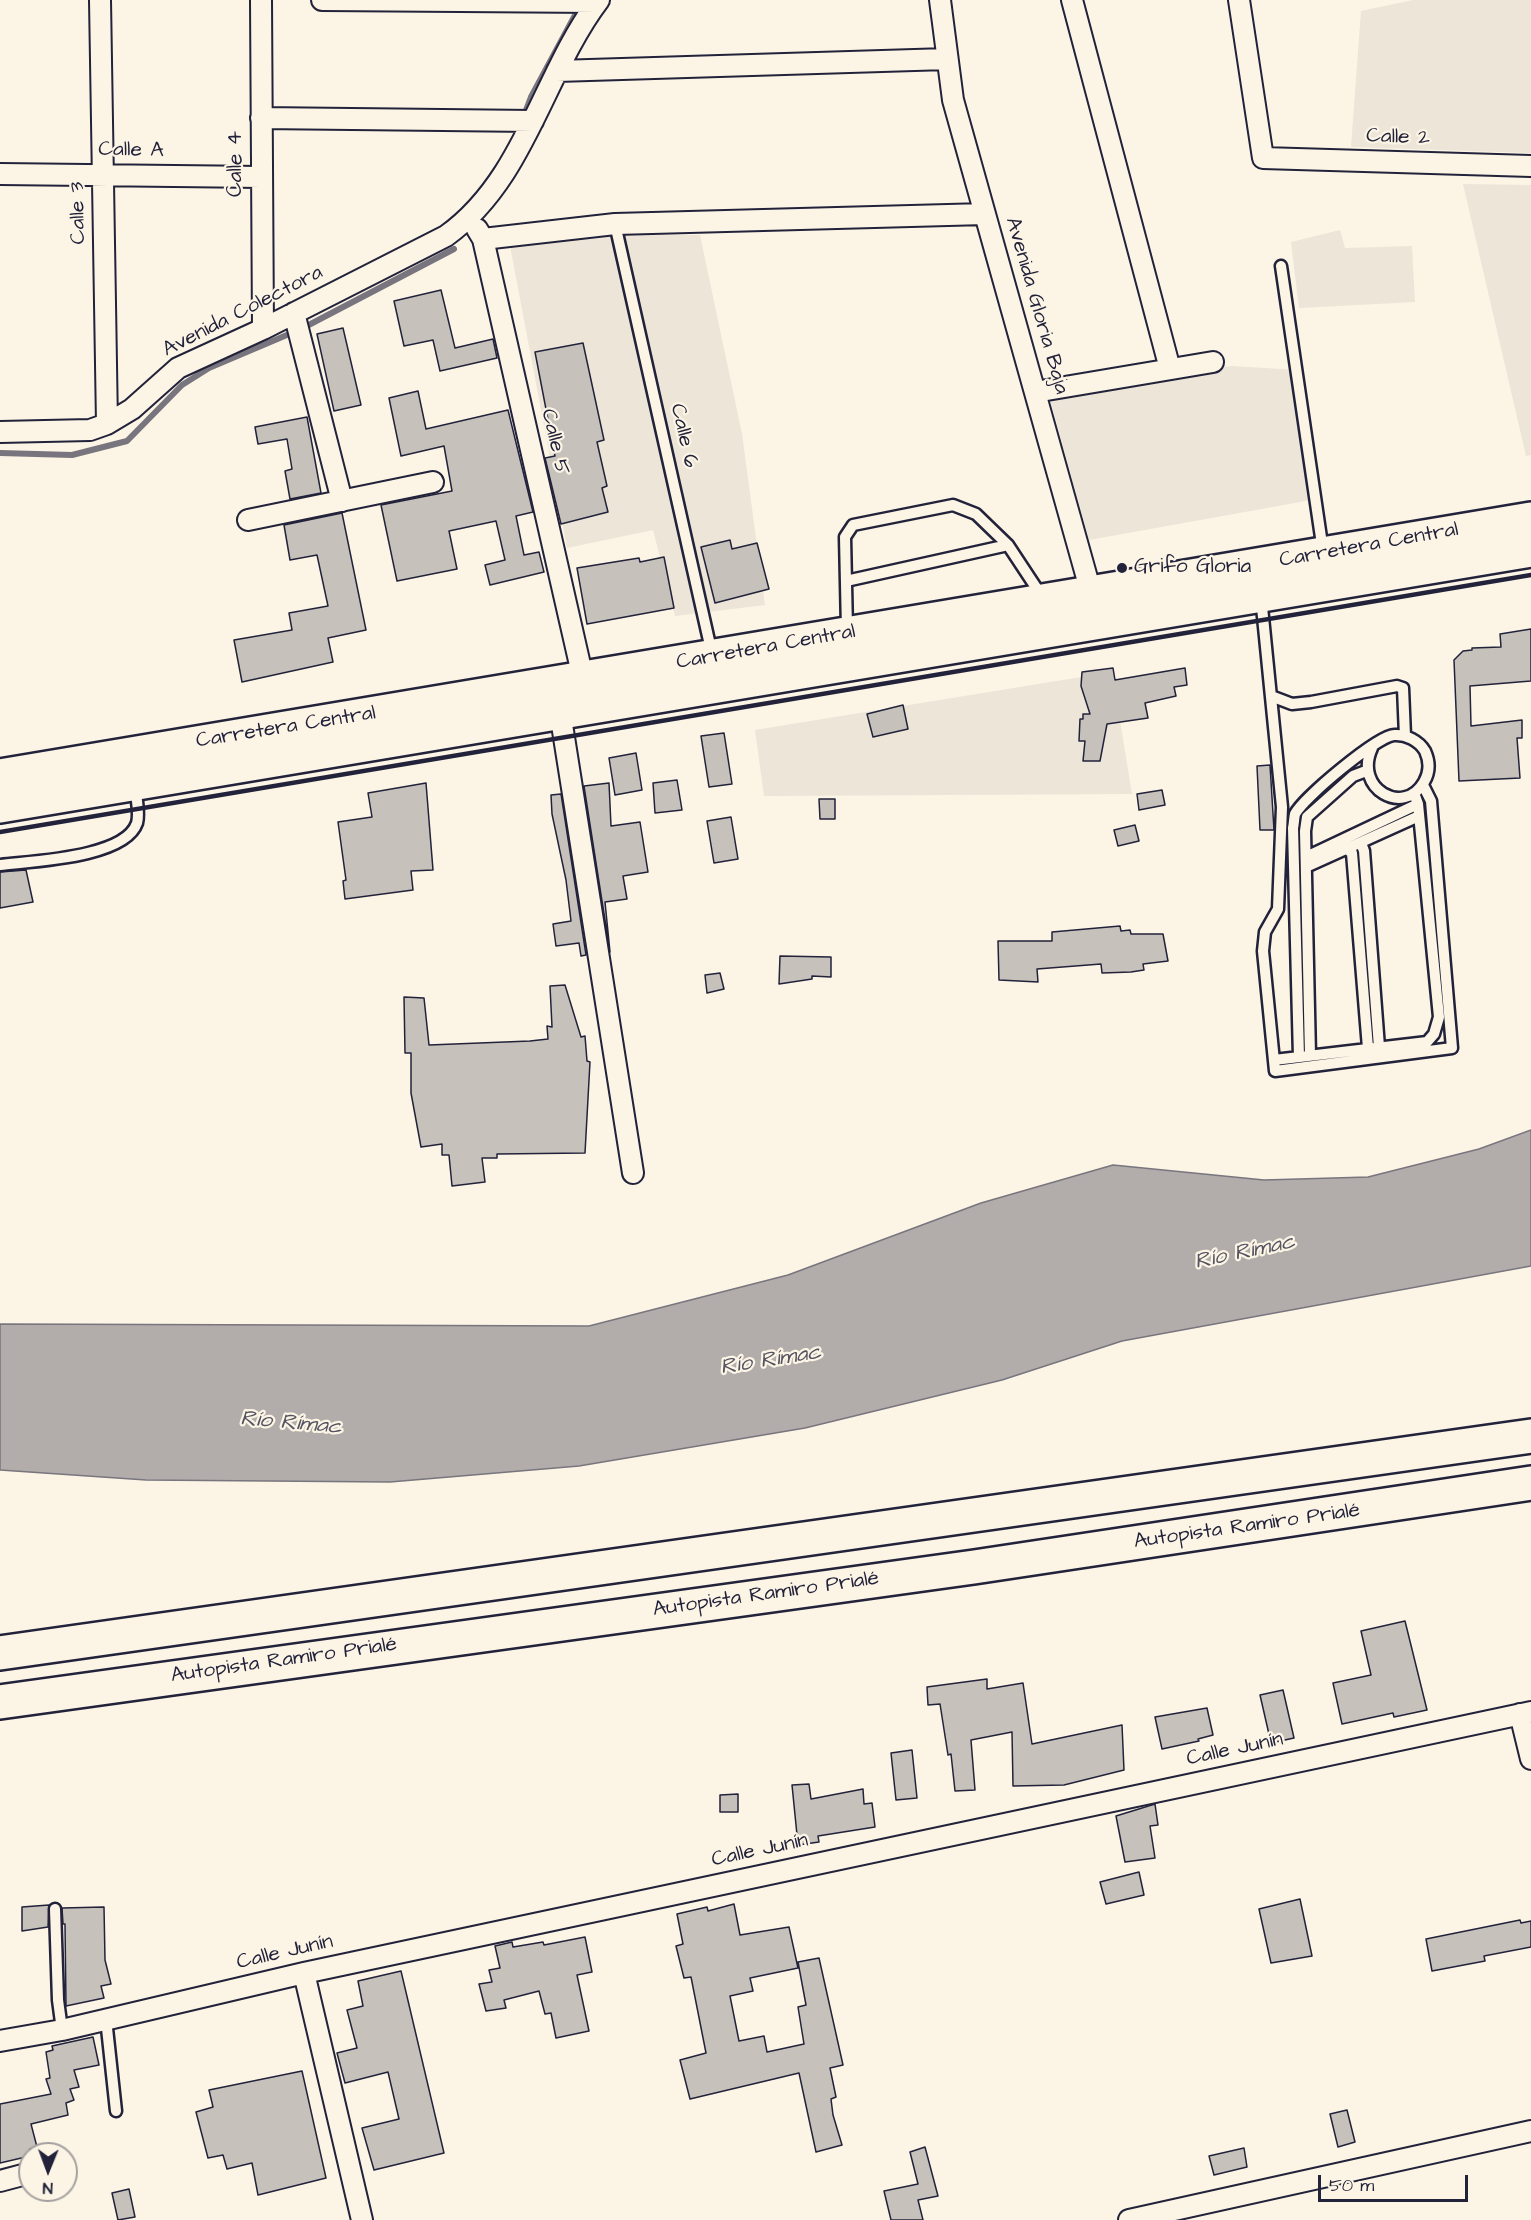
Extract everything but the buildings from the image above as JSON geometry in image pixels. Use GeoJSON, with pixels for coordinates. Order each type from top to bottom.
{"type":"FeatureCollection","features":[{"type":"Feature","properties":{"kind":"highway","name":"Carretera Central"},"geometry":{"type":"LineString","coordinates":[[0,806],[560,712],[1096,608],[1324,554],[1531,519]]}},
{"type":"Feature","properties":{"kind":"highway","name":"Carretera Central"},"geometry":{"type":"LineString","coordinates":[[0,776],[1045,601],[1096,608],[1261,595],[1531,550]]}},
{"type":"Feature","properties":{"kind":"highway"},"geometry":{"type":"LineString","coordinates":[[0,1653],[1531,1436]]}},
{"type":"Feature","properties":{"kind":"highway","name":"Autopista Ramiro Prialé"},"geometry":{"type":"LineString","coordinates":[[0,1702],[986,1566],[1531,1483]]}},
{"type":"Feature","properties":{"kind":"street","name":"Calle 3"},"geometry":{"type":"LineString","coordinates":[[100,0],[107,424]]}},
{"type":"Feature","properties":{"kind":"street","name":"Calle 4"},"geometry":{"type":"LineString","coordinates":[[261,0],[263,329]]}},
{"type":"Feature","properties":{"kind":"street"},"geometry":{"type":"LineString","coordinates":[[322,0],[598,1]]}},
{"type":"Feature","properties":{"kind":"street","name":"Avenida Gloria Baja"},"geometry":{"type":"LineString","coordinates":[[940,0],[954,100],[1096,608]]}},
{"type":"Feature","properties":{"kind":"street"},"geometry":{"type":"LineString","coordinates":[[1072,0],[1170,369]]}},
{"type":"Feature","properties":{"kind":"street","name":"Calle 2"},"geometry":{"type":"LineString","coordinates":[[1239,0],[1263,158],[1531,166]]}},
{"type":"Feature","properties":{"kind":"street","name":"Avenida Colectora"},"geometry":{"type":"LineString","coordinates":[[0,432],[90,430],[107,424],[132,409],[178,368],[263,329],[446,236],[471,219],[497,183],[533,121],[557,71],[598,1]]}},
{"type":"Feature","properties":{"kind":"street"},"geometry":{"type":"LineString","coordinates":[[557,71],[947,58]]}},
{"type":"Feature","properties":{"kind":"street"},"geometry":{"type":"LineString","coordinates":[[261,118],[533,121]]}},
{"type":"Feature","properties":{"kind":"street","name":"Calle A"},"geometry":{"type":"LineString","coordinates":[[0,174],[261,177]]}},
{"type":"Feature","properties":{"kind":"street"},"geometry":{"type":"LineString","coordinates":[[483,239],[615,224],[985,214]]}},
{"type":"Feature","properties":{"kind":"street","name":"Calle 5"},"geometry":{"type":"LineString","coordinates":[[471,219],[483,239],[584,678]]}},
{"type":"Feature","properties":{"kind":"street"},"geometry":{"type":"LineString","coordinates":[[294,313],[342,501]]}},
{"type":"Feature","properties":{"kind":"street"},"geometry":{"type":"LineString","coordinates":[[1035,392],[1213,362]]}},
{"type":"Feature","properties":{"kind":"street"},"geometry":{"type":"LineString","coordinates":[[248,520],[432,482]]}},
{"type":"Feature","properties":{"kind":"street"},"geometry":{"type":"LineString","coordinates":[[560,712],[633,1173]]}},
{"type":"Feature","properties":{"kind":"street"},"geometry":{"type":"LineString","coordinates":[[1526,1713],[1531,1760]]}},
{"type":"Feature","properties":{"kind":"street","name":"Calle Junín"},"geometry":{"type":"LineString","coordinates":[[0,2042],[62,2030],[304,1973],[1526,1713]]}},
{"type":"Feature","properties":{"kind":"street"},"geometry":{"type":"LineString","coordinates":[[304,1973],[362,2220]]}},
{"type":"Feature","properties":{"kind":"street"},"geometry":{"type":"LineString","coordinates":[[1129,2220],[1531,2131]]}},
{"type":"Feature","properties":{"kind":"street"},"geometry":{"type":"LineString","coordinates":[[0,2181],[18,2176]]}},
{"type":"Feature","properties":{"kind":"lane","name":"Calle 6"},"geometry":{"type":"LineString","coordinates":[[615,224],[712,657]]}},
{"type":"Feature","properties":{"kind":"lane"},"geometry":{"type":"LineString","coordinates":[[1281,266],[1324,554]]}},
{"type":"Feature","properties":{"kind":"lane"},"geometry":{"type":"LineString","coordinates":[[848,634],[844,537],[853,525],[953,506],[976,514],[1008,545],[1045,601]]}},
{"type":"Feature","properties":{"kind":"lane"},"geometry":{"type":"LineString","coordinates":[[846,581],[1008,545]]}},
{"type":"Feature","properties":{"kind":"lane"},"geometry":{"type":"LineString","coordinates":[[1261,595],[1282,807],[1278,909],[1265,932],[1263,951],[1275,1066]]}},
{"type":"Feature","properties":{"kind":"lane"},"geometry":{"type":"LineString","coordinates":[[1271,696],[1292,704],[1397,686],[1403,688],[1405,736]]}},
{"type":"Feature","properties":{"kind":"lane"},"geometry":{"type":"LineString","coordinates":[[1299,1057],[1293,828],[1295,814],[1354,757],[1372,748],[1381,739],[1393,735],[1405,736],[1416,741],[1424,750],[1429,762],[1428,774],[1423,785],[1414,793],[1402,797],[1390,796],[1374,787],[1366,771],[1367,758],[1372,748]]}},
{"type":"Feature","properties":{"kind":"lane"},"geometry":{"type":"LineString","coordinates":[[1311,1055],[1307,817],[1353,776],[1366,771]]}},
{"type":"Feature","properties":{"kind":"lane"},"geometry":{"type":"LineString","coordinates":[[0,865],[65,857],[113,847],[128,836],[137,824],[135,784]]}},
{"type":"Feature","properties":{"kind":"lane"},"geometry":{"type":"LineString","coordinates":[[1275,1066],[1452,1048],[1431,801],[1423,785]]}},
{"type":"Feature","properties":{"kind":"lane"},"geometry":{"type":"LineString","coordinates":[[1275,1066],[1311,1055],[1427,1042],[1434,1034],[1439,1017],[1418,804],[1414,793]]}},
{"type":"Feature","properties":{"kind":"lane"},"geometry":{"type":"LineString","coordinates":[[1306,862],[1418,804]]}},
{"type":"Feature","properties":{"kind":"lane"},"geometry":{"type":"LineString","coordinates":[[1306,862],[1347,849],[1419,816]]}},
{"type":"Feature","properties":{"kind":"lane"},"geometry":{"type":"LineString","coordinates":[[1361,843],[1364,851],[1373,1047]]}},
{"type":"Feature","properties":{"kind":"lane"},"geometry":{"type":"LineString","coordinates":[[1347,849],[1352,853],[1373,1047]]}},
{"type":"Feature","properties":{"kind":"lane"},"geometry":{"type":"LineString","coordinates":[[55,1909],[58,2000],[62,2030]]}},
{"type":"Feature","properties":{"kind":"lane"},"geometry":{"type":"LineString","coordinates":[[106,2019],[116,2111]]}},
{"type":"Feature","properties":{"kind":"shaded area"},"geometry":{"type":"Polygon","coordinates":[[[1413,0],[1531,0],[1531,153],[1351,147],[1361,11],[1413,0]]]}},
{"type":"Feature","properties":{"kind":"shaded area"},"geometry":{"type":"Polygon","coordinates":[[[1463,184],[1531,185],[1531,455],[1526,456],[1463,184]]]}},
{"type":"Feature","properties":{"kind":"shaded area"},"geometry":{"type":"Polygon","coordinates":[[[1340,230],[1345,248],[1412,246],[1415,302],[1299,308],[1291,242],[1340,230]]]}},
{"type":"Feature","properties":{"kind":"shaded area"},"geometry":{"type":"Polygon","coordinates":[[[508,235],[700,235],[742,434],[765,605],[675,616],[653,530],[567,548],[508,235]]]}},
{"type":"Feature","properties":{"kind":"shaded area"},"geometry":{"type":"Polygon","coordinates":[[[1232,366],[1297,370],[1317,499],[1089,540],[1048,392],[1232,366]]]}},
{"type":"Feature","properties":{"kind":"shaded area"},"geometry":{"type":"Polygon","coordinates":[[[1112,672],[1132,794],[764,796],[755,730],[1112,672]]]}},
{"type":"Feature","properties":{"kind":"water","name":"Río Rímac"},"geometry":{"type":"Polygon","coordinates":[[[1531,1130],[1531,1266],[1122,1341],[1002,1380],[805,1428],[579,1466],[390,1482],[146,1480],[0,1470],[0,1324],[589,1326],[788,1275],[981,1203],[1113,1165],[1264,1180],[1368,1177],[1479,1149],[1531,1130]]]}},
{"type":"Feature","properties":{"kind":"waterway"},"geometry":{"type":"LineString","coordinates":[[523,118],[531,97],[581,4]]}},
{"type":"Feature","properties":{"kind":"waterway"},"geometry":{"type":"LineString","coordinates":[[0,453],[72,455],[127,441],[182,385],[209,368],[301,329],[454,249]]}},
{"type":"Feature","properties":{"kind":"railway"},"geometry":{"type":"LineString","coordinates":[[0,832],[1531,575]]}},
{"type":"Feature","properties":{"kind":"place","name":"Grifo Gloria"},"geometry":{"type":"Point","coordinates":[1122,568]}}]}
